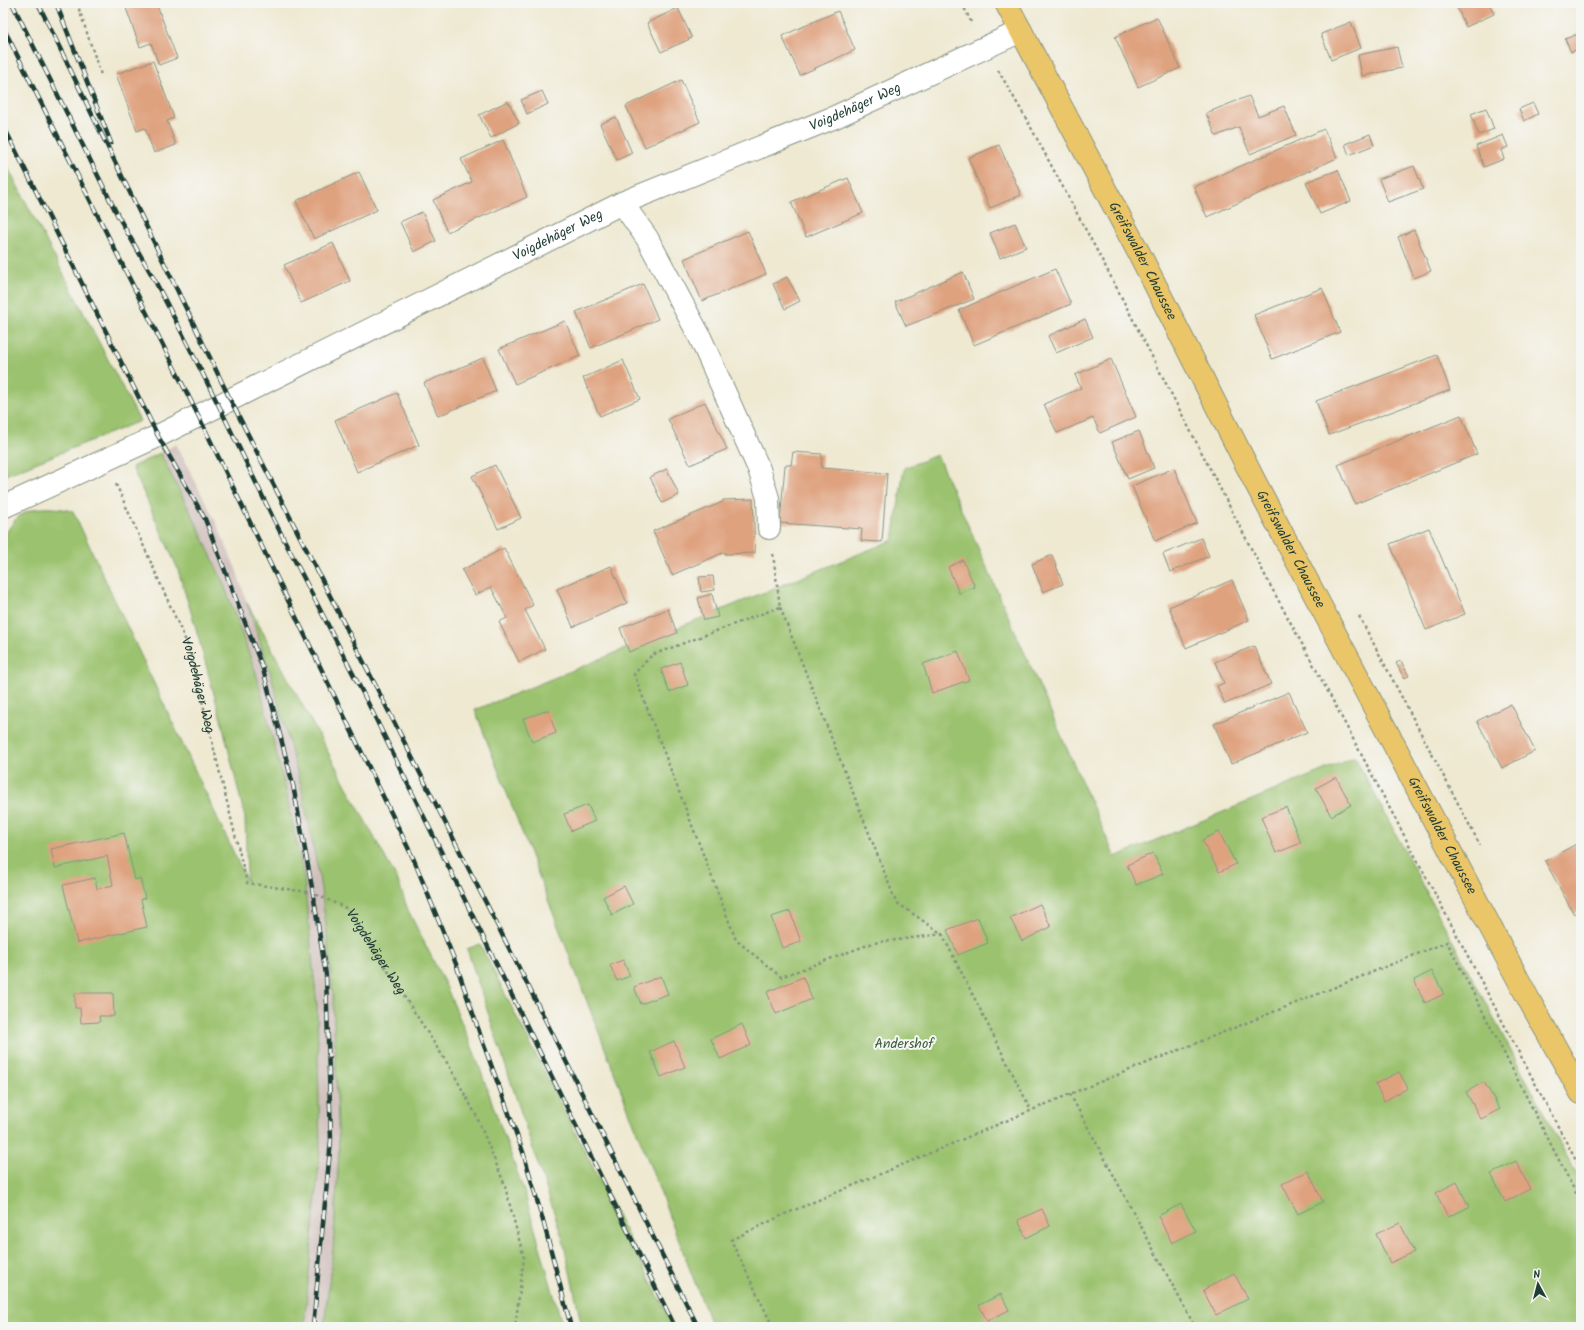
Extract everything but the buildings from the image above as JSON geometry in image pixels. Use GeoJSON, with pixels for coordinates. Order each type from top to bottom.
{"type":"FeatureCollection","features":[{"type":"Feature","properties":{"kind":"main road","name":"Greifswalder Chaussee"},"geometry":{"type":"LineString","coordinates":[[1006,3],[1140,255],[1259,489],[1529,1000],[1581,1093]]}},
{"type":"Feature","properties":{"kind":"street","name":"Voigdehäger Weg"},"geometry":{"type":"LineString","coordinates":[[3,507],[219,406],[622,203],[835,117],[1021,31]]}},
{"type":"Feature","properties":{"kind":"street"},"geometry":{"type":"LineString","coordinates":[[622,203],[647,238],[699,335],[759,469],[768,498],[770,528]]}},
{"type":"Feature","properties":{"kind":"path"},"geometry":{"type":"LineString","coordinates":[[77,3],[101,75]]}},
{"type":"Feature","properties":{"kind":"path"},"geometry":{"type":"LineString","coordinates":[[985,48],[1028,122],[1099,255],[1269,583],[1581,1170]]}},
{"type":"Feature","properties":{"kind":"path","name":"Voigdehäger Weg"},"geometry":{"type":"LineString","coordinates":[[105,460],[189,648],[247,883],[313,893],[348,909],[451,1069],[476,1115],[504,1183],[524,1258],[516,1327]]}},
{"type":"Feature","properties":{"kind":"path"},"geometry":{"type":"LineString","coordinates":[[770,528],[780,607],[896,902],[942,934],[1031,1110]]}},
{"type":"Feature","properties":{"kind":"path"},"geometry":{"type":"LineString","coordinates":[[780,607],[652,655],[634,674],[736,940],[781,977],[873,943],[942,934]]}},
{"type":"Feature","properties":{"kind":"path"},"geometry":{"type":"LineString","coordinates":[[773,1327],[731,1240],[783,1215],[1031,1110],[1447,942],[1581,1203]]}},
{"type":"Feature","properties":{"kind":"path"},"geometry":{"type":"LineString","coordinates":[[1070,1094],[1195,1327]]}},
{"type":"Feature","properties":{"kind":"path"},"geometry":{"type":"LineString","coordinates":[[1573,1327],[1581,1323]]}},
{"type":"Feature","properties":{"kind":"shaded area"},"geometry":{"type":"Polygon","coordinates":[[[176,444],[216,522],[236,569],[270,672],[302,790],[319,876],[326,925],[333,996],[339,1152],[333,1249],[324,1327],[304,1327],[320,1151],[317,1006],[304,878],[286,791],[256,673],[223,582],[198,527],[160,453],[176,444]]]}},
{"type":"Feature","properties":{"kind":"green space"},"geometry":{"type":"Polygon","coordinates":[[[3,158],[140,421],[3,476],[3,158]]]}},
{"type":"Feature","properties":{"kind":"green space"},"geometry":{"type":"Polygon","coordinates":[[[160,453],[198,527],[223,582],[256,673],[286,791],[304,878],[317,1006],[320,1151],[304,1327],[3,1327],[3,538],[15,520],[21,515],[28,511],[42,508],[58,508],[73,511],[247,881],[245,818],[223,727],[195,625],[177,567],[132,467],[160,453]]]}},
{"type":"Feature","properties":{"kind":"green space","name":"Andershof"},"geometry":{"type":"Polygon","coordinates":[[[937,455],[1115,857],[1355,757],[1581,1183],[1581,1327],[712,1327],[475,710],[893,540],[904,468],[937,455]]]}},
{"type":"Feature","properties":{"kind":"green space"},"geometry":{"type":"Polygon","coordinates":[[[247,603],[398,881],[408,910],[446,986],[474,1052],[524,1191],[563,1327],[324,1327],[333,1249],[339,1152],[333,996],[326,925],[319,876],[302,790],[270,672],[247,603]]]}},
{"type":"Feature","properties":{"kind":"green space"},"geometry":{"type":"Polygon","coordinates":[[[480,944],[674,1327],[582,1327],[563,1240],[467,949],[480,944]]]}},
{"type":"Feature","properties":{"kind":"railway"},"geometry":{"type":"LineString","coordinates":[[12,3],[118,216],[154,279],[182,333],[274,520],[367,701],[675,1327]]}},
{"type":"Feature","properties":{"kind":"railway"},"geometry":{"type":"LineString","coordinates":[[38,3],[230,399],[546,1021],[698,1327]]}},
{"type":"Feature","properties":{"kind":"railway"},"geometry":{"type":"LineString","coordinates":[[56,3],[111,143]]}},
{"type":"Feature","properties":{"kind":"railway"},"geometry":{"type":"LineString","coordinates":[[3,27],[198,415],[414,860],[456,964],[523,1152],[544,1224],[571,1327]]}},
{"type":"Feature","properties":{"kind":"railway"},"geometry":{"type":"LineString","coordinates":[[3,125],[158,436],[205,519],[263,669],[293,785],[313,893],[326,975],[331,1140],[313,1327]]}}]}
